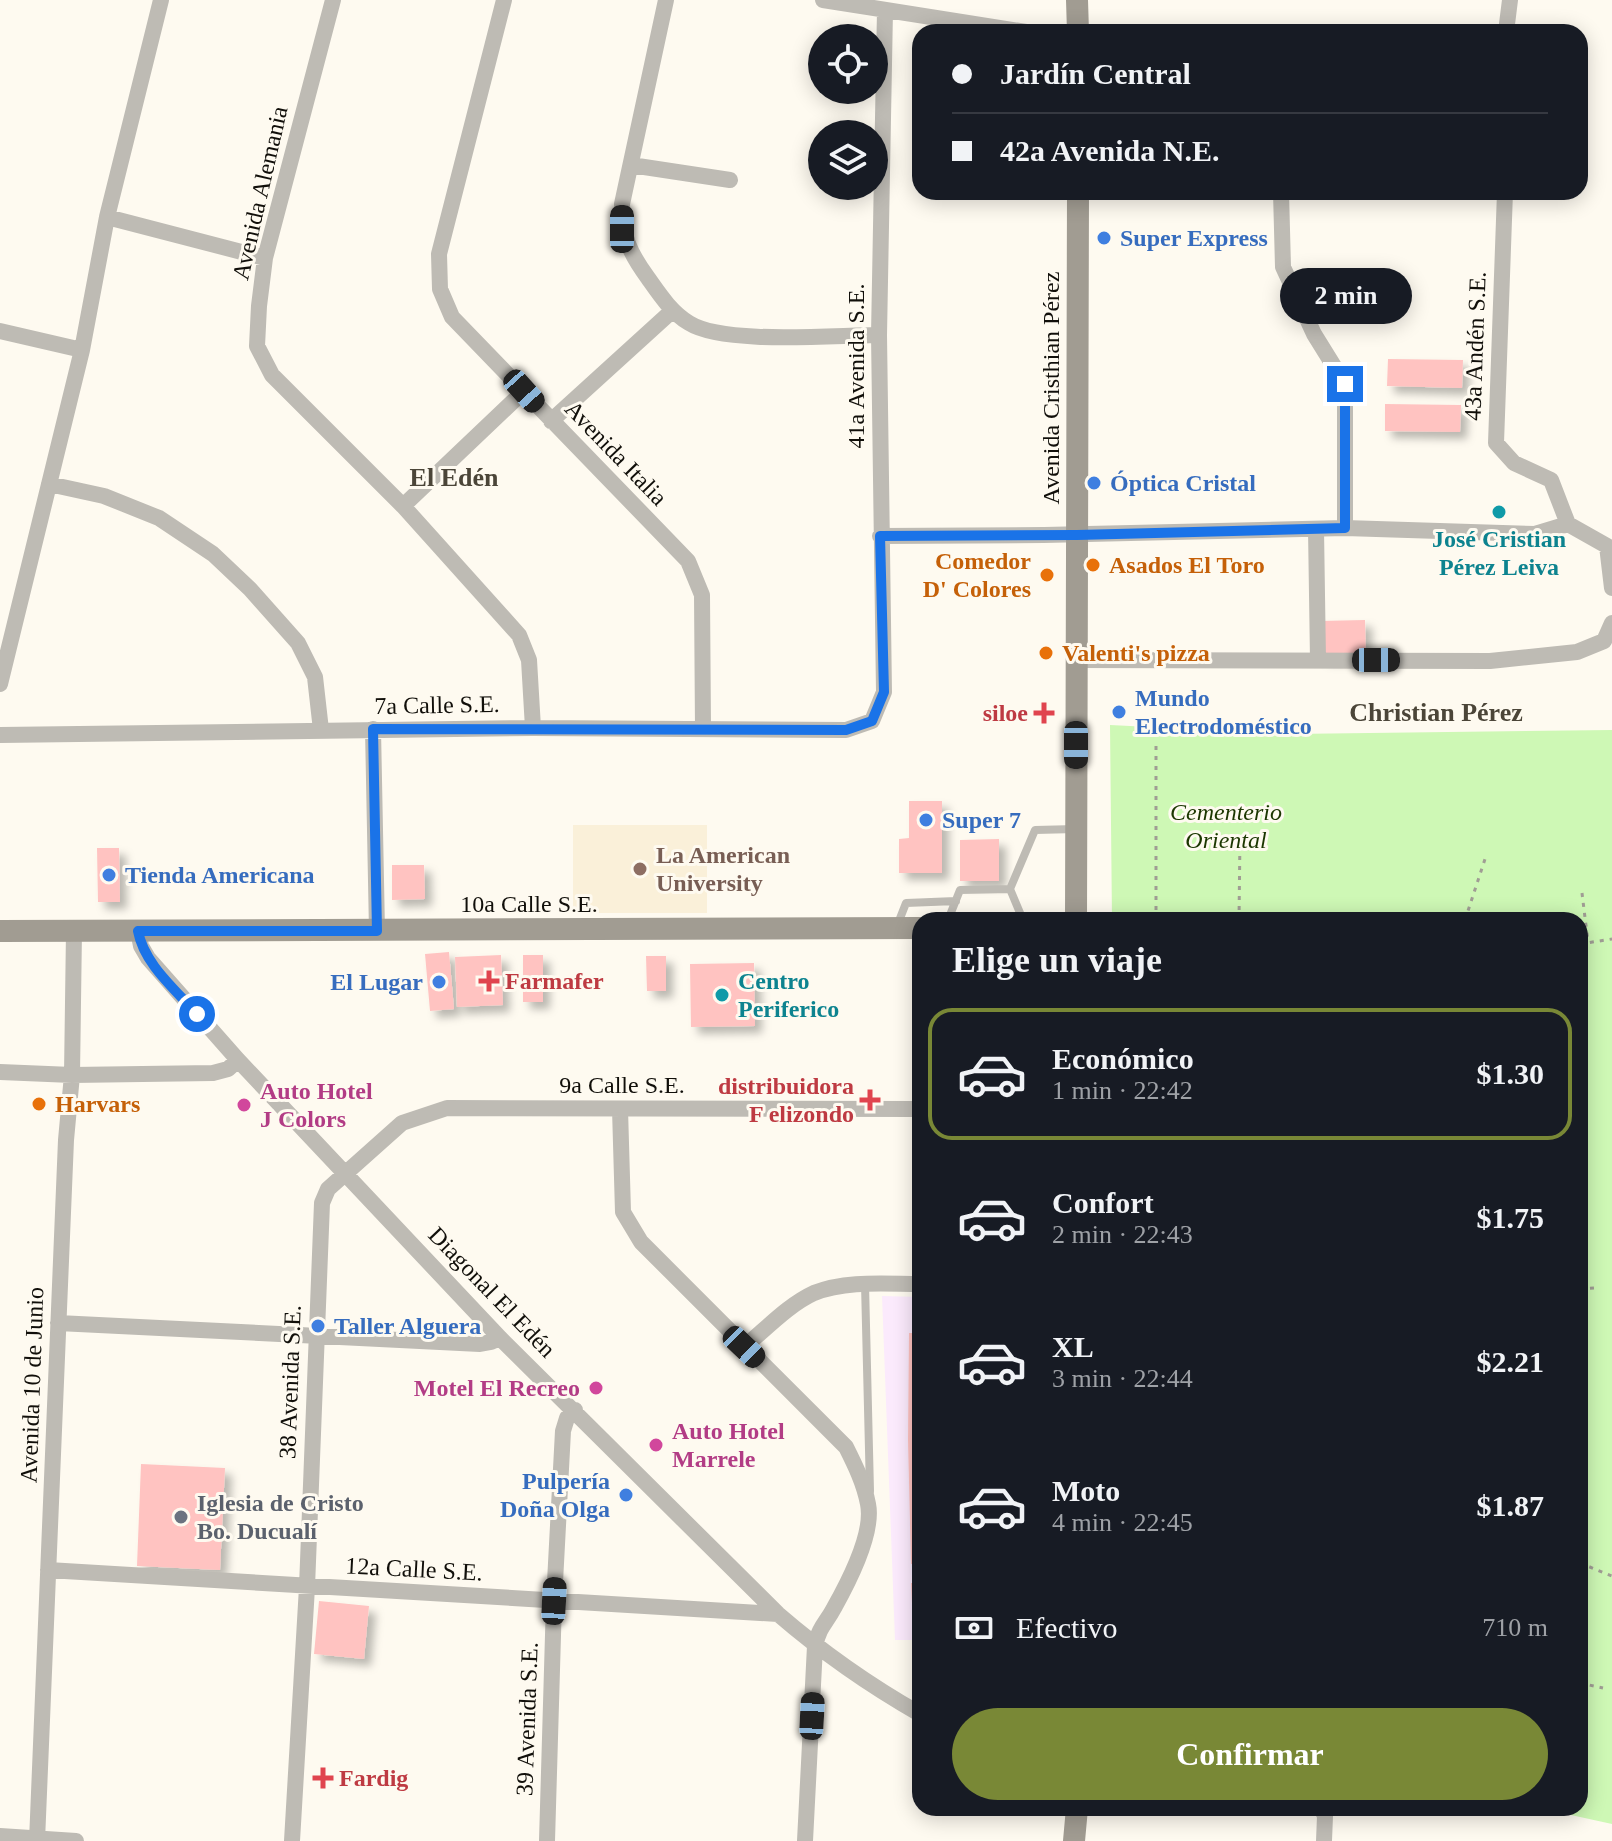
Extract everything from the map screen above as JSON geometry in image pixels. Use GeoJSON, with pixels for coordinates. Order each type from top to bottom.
{"type":"FeatureCollection","features":[{"type":"Feature","properties":{"kind":"street"},"geometry":{"type":"LineString","coordinates":[[0,684],[82,350],[107,217],[161,0]]}},
{"type":"Feature","properties":{"kind":"street","name":"Avenida Alemania"},"geometry":{"type":"LineString","coordinates":[[333,0],[265,258],[257,346],[272,375],[403,506],[519,635],[529,660],[533,728]]}},
{"type":"Feature","properties":{"kind":"street","name":"Avenida Italia"},"geometry":{"type":"LineString","coordinates":[[504,0],[439,254],[440,289],[452,317],[688,561],[702,595],[703,729]]}},
{"type":"Feature","properties":{"kind":"street"},"geometry":{"type":"LineString","coordinates":[[666,0],[622,204],[622,229],[635,261],[672,311],[693,326],[742,337],[879,335]]}},
{"type":"Feature","properties":{"kind":"street"},"geometry":{"type":"LineString","coordinates":[[823,0],[975,24]]}},
{"type":"Feature","properties":{"kind":"street"},"geometry":{"type":"LineString","coordinates":[[1077,0],[1078,24]]}},
{"type":"Feature","properties":{"kind":"street"},"geometry":{"type":"LineString","coordinates":[[1507,24],[1510,0]]}},
{"type":"Feature","properties":{"kind":"street","name":"41a Avenida S.E."},"geometry":{"type":"LineString","coordinates":[[872,721],[884,692],[879,335],[885,10]]}},
{"type":"Feature","properties":{"kind":"street"},"geometry":{"type":"LineString","coordinates":[[631,165],[730,180]]}},
{"type":"Feature","properties":{"kind":"street","name":"Avenida Cristhian Pérez"},"geometry":{"type":"LineString","coordinates":[[1076,912],[1078,200]]}},
{"type":"Feature","properties":{"kind":"street"},"geometry":{"type":"LineString","coordinates":[[1281,200],[1283,267],[1314,334],[1345,384],[1345,528]]}},
{"type":"Feature","properties":{"kind":"street","name":"43a Andén S.E."},"geometry":{"type":"LineString","coordinates":[[1505,200],[1496,443],[1514,463],[1551,480],[1568,524]]}},
{"type":"Feature","properties":{"kind":"street"},"geometry":{"type":"LineString","coordinates":[[107,217],[265,258]]}},
{"type":"Feature","properties":{"kind":"street"},"geometry":{"type":"LineString","coordinates":[[551,421],[672,311]]}},
{"type":"Feature","properties":{"kind":"street"},"geometry":{"type":"LineString","coordinates":[[0,331],[82,350]]}},
{"type":"Feature","properties":{"kind":"street"},"geometry":{"type":"LineString","coordinates":[[403,506],[524,391]]}},
{"type":"Feature","properties":{"kind":"street"},"geometry":{"type":"LineString","coordinates":[[49,484],[104,496],[159,518],[213,554],[250,589],[298,643],[315,677],[321,730]]}},
{"type":"Feature","properties":{"kind":"street"},"geometry":{"type":"LineString","coordinates":[[880,536],[1345,528],[1535,534],[1568,524],[1607,546],[1612,588]]}},
{"type":"Feature","properties":{"kind":"street"},"geometry":{"type":"LineString","coordinates":[[1316,529],[1318,660]]}},
{"type":"Feature","properties":{"kind":"street"},"geometry":{"type":"LineString","coordinates":[[1076,660],[1490,661],[1577,652],[1604,641],[1612,623]]}},
{"type":"Feature","properties":{"kind":"street","name":"7a Calle S.E."},"geometry":{"type":"LineString","coordinates":[[0,735],[533,728],[846,730],[872,721]]}},
{"type":"Feature","properties":{"kind":"street"},"geometry":{"type":"LineString","coordinates":[[373,729],[377,931]]}},
{"type":"Feature","properties":{"kind":"street","name":"10a Calle S.E."},"geometry":{"type":"LineString","coordinates":[[0,931],[912,928]]}},
{"type":"Feature","properties":{"kind":"street","name":"Avenida 10 de Junio"},"geometry":{"type":"LineString","coordinates":[[37,1840],[66,1140],[72,1075],[74,931]]}},
{"type":"Feature","properties":{"kind":"street","name":"Diagonal El Edén"},"geometry":{"type":"LineString","coordinates":[[138,931],[148,958],[238,1060],[500,1338],[778,1614],[815,1646],[912,1709]]}},
{"type":"Feature","properties":{"kind":"street"},"geometry":{"type":"LineString","coordinates":[[0,1072],[72,1075],[213,1073],[228,1069],[238,1060]]}},
{"type":"Feature","properties":{"kind":"street","name":"9a Calle S.E."},"geometry":{"type":"LineString","coordinates":[[345,1172],[402,1123],[447,1108],[912,1109]]}},
{"type":"Feature","properties":{"kind":"street"},"geometry":{"type":"LineString","coordinates":[[620,1109],[623,1212],[641,1242],[846,1447],[860,1473],[869,1507],[864,1542],[833,1611],[820,1627],[815,1646],[805,1841]]}},
{"type":"Feature","properties":{"kind":"street","name":"38 Avenida S.E."},"geometry":{"type":"LineString","coordinates":[[292,1841],[307,1587],[322,1203],[328,1189],[345,1172]]}},
{"type":"Feature","properties":{"kind":"street"},"geometry":{"type":"LineString","coordinates":[[744,1347],[793,1305],[814,1294],[839,1286],[912,1284]]}},
{"type":"Feature","properties":{"kind":"street"},"geometry":{"type":"LineString","coordinates":[[58,1323],[480,1344],[500,1338]]}},
{"type":"Feature","properties":{"kind":"street","name":"39 Avenida S.E."},"geometry":{"type":"LineString","coordinates":[[547,1841],[563,1431],[567,1418],[575,1410]]}},
{"type":"Feature","properties":{"kind":"street","name":"12a Calle S.E."},"geometry":{"type":"LineString","coordinates":[[48,1570],[778,1614]]}},
{"type":"Feature","properties":{"kind":"street"},"geometry":{"type":"LineString","coordinates":[[1074,1841],[1076,1816]]}},
{"type":"Feature","properties":{"kind":"street"},"geometry":{"type":"LineString","coordinates":[[1324,1841],[1325,1816]]}},
{"type":"Feature","properties":{"kind":"street"},"geometry":{"type":"LineString","coordinates":[[0,1836],[76,1841]]}},
{"type":"Feature","properties":{"kind":"lane"},"geometry":{"type":"LineString","coordinates":[[1020,912],[1010,889],[1035,830],[1076,829]]}},
{"type":"Feature","properties":{"kind":"lane"},"geometry":{"type":"LineString","coordinates":[[951,912],[960,890],[1010,889]]}},
{"type":"Feature","properties":{"kind":"lane"},"geometry":{"type":"LineString","coordinates":[[896,928],[906,903],[956,901]]}},
{"type":"Feature","properties":{"kind":"lane"},"geometry":{"type":"LineString","coordinates":[[865,1284],[869,1507]]}},
{"type":"Feature","properties":{"kind":"path"},"geometry":{"type":"LineString","coordinates":[[1156,745],[1156,912]]}},
{"type":"Feature","properties":{"kind":"path"},"geometry":{"type":"LineString","coordinates":[[1239,912],[1240,835]]}},
{"type":"Feature","properties":{"kind":"path"},"geometry":{"type":"LineString","coordinates":[[1468,912],[1485,859]]}},
{"type":"Feature","properties":{"kind":"path"},"geometry":{"type":"LineString","coordinates":[[1582,893],[1584,912]]}},
{"type":"Feature","properties":{"kind":"path"},"geometry":{"type":"LineString","coordinates":[[1588,942],[1612,939]]}},
{"type":"Feature","properties":{"kind":"path"},"geometry":{"type":"LineString","coordinates":[[1588,1288],[1594,1288]]}},
{"type":"Feature","properties":{"kind":"path"},"geometry":{"type":"LineString","coordinates":[[1588,1566],[1612,1576]]}},
{"type":"Feature","properties":{"kind":"path"},"geometry":{"type":"LineString","coordinates":[[1588,1685],[1603,1688]]}},
{"type":"Feature","properties":{"kind":"shaded area","name":"La American University"},"geometry":{"type":"Polygon","coordinates":[[[573,825],[707,825],[707,913],[573,913],[573,825]]]}},
{"type":"Feature","properties":{"kind":"shaded area"},"geometry":{"type":"Polygon","coordinates":[[[882,1296],[912,1297],[912,1640],[895,1640],[882,1296]]]}},
{"type":"Feature","properties":{"kind":"green space","name":"Cementerio Oriental"},"geometry":{"type":"Polygon","coordinates":[[[1110,725],[1291,734],[1612,730],[1612,1824],[1576,1816],[1588,1816],[1588,912],[1112,912],[1110,725]]]}},
{"type":"Feature","properties":{"kind":"building"},"geometry":{"type":"Polygon","coordinates":[[[1388,359],[1463,360],[1462,388],[1387,386],[1388,359]]]}},
{"type":"Feature","properties":{"kind":"building"},"geometry":{"type":"Polygon","coordinates":[[[1385,404],[1461,405],[1460,432],[1385,431],[1385,404]]]}},
{"type":"Feature","properties":{"kind":"building"},"geometry":{"type":"Polygon","coordinates":[[[1365,620],[1366,657],[1322,657],[1320,621],[1365,620]]]}},
{"type":"Feature","properties":{"kind":"building","name":"Super 7"},"geometry":{"type":"Polygon","coordinates":[[[909,801],[942,801],[942,873],[899,873],[899,839],[909,838],[909,801]]]}},
{"type":"Feature","properties":{"kind":"building"},"geometry":{"type":"Polygon","coordinates":[[[999,839],[999,881],[960,881],[960,840],[999,839]]]}},
{"type":"Feature","properties":{"kind":"building","name":"Tienda Americana"},"geometry":{"type":"Polygon","coordinates":[[[97,848],[119,848],[120,902],[98,902],[97,848]]]}},
{"type":"Feature","properties":{"kind":"building"},"geometry":{"type":"Polygon","coordinates":[[[392,865],[424,865],[425,899],[392,900],[392,865]]]}},
{"type":"Feature","properties":{"kind":"building","name":"El Lugar"},"geometry":{"type":"Polygon","coordinates":[[[449,952],[454,1009],[430,1011],[425,954],[449,952]]]}},
{"type":"Feature","properties":{"kind":"building"},"geometry":{"type":"Polygon","coordinates":[[[501,955],[503,1005],[457,1007],[455,957],[501,955]]]}},
{"type":"Feature","properties":{"kind":"building"},"geometry":{"type":"Polygon","coordinates":[[[523,955],[543,955],[543,1002],[523,1002],[523,955]]]}},
{"type":"Feature","properties":{"kind":"building"},"geometry":{"type":"Polygon","coordinates":[[[646,956],[666,956],[666,991],[647,991],[646,956]]]}},
{"type":"Feature","properties":{"kind":"building","name":"Centro Periferico"},"geometry":{"type":"Polygon","coordinates":[[[754,963],[755,1026],[691,1027],[690,964],[754,963]]]}},
{"type":"Feature","properties":{"kind":"building"},"geometry":{"type":"Polygon","coordinates":[[[909,1333],[912,1333],[912,1564],[911,1564],[909,1333]]]}},
{"type":"Feature","properties":{"kind":"building","name":"Iglesia de Cristo Bo. Ducualí"},"geometry":{"type":"Polygon","coordinates":[[[141,1464],[225,1468],[220,1570],[137,1566],[141,1464]]]}},
{"type":"Feature","properties":{"kind":"building"},"geometry":{"type":"Polygon","coordinates":[[[319,1601],[369,1606],[364,1659],[314,1654],[319,1601]]]}},
{"type":"Feature","properties":{"kind":"place","name":"Super Express"},"geometry":{"type":"Point","coordinates":[1104,238]}},
{"type":"Feature","properties":{"kind":"place","name":"Óptica Cristal"},"geometry":{"type":"Point","coordinates":[1094,483]}},
{"type":"Feature","properties":{"kind":"place","name":"José Cristian Pérez Leiva"},"geometry":{"type":"Point","coordinates":[1499,512]}},
{"type":"Feature","properties":{"kind":"place","name":"Asados El Toro"},"geometry":{"type":"Point","coordinates":[1093,565]}},
{"type":"Feature","properties":{"kind":"place","name":"Comedor D' Colores"},"geometry":{"type":"Point","coordinates":[1047,575]}},
{"type":"Feature","properties":{"kind":"place","name":"Valenti's pizza"},"geometry":{"type":"Point","coordinates":[1046,653]}},
{"type":"Feature","properties":{"kind":"place","name":"Mundo Electrodoméstico"},"geometry":{"type":"Point","coordinates":[1119,712]}},
{"type":"Feature","properties":{"kind":"place","name":"siloe"},"geometry":{"type":"Point","coordinates":[1044,713]}},
{"type":"Feature","properties":{"kind":"place","name":"Super 7"},"geometry":{"type":"Point","coordinates":[926,820]}},
{"type":"Feature","properties":{"kind":"place","name":"La American University"},"geometry":{"type":"Point","coordinates":[640,869]}},
{"type":"Feature","properties":{"kind":"place","name":"Tienda Americana"},"geometry":{"type":"Point","coordinates":[109,875]}},
{"type":"Feature","properties":{"kind":"place","name":"Farmafer"},"geometry":{"type":"Point","coordinates":[489,981]}},
{"type":"Feature","properties":{"kind":"place","name":"El Lugar"},"geometry":{"type":"Point","coordinates":[439,982]}},
{"type":"Feature","properties":{"kind":"place","name":"Centro Periferico"},"geometry":{"type":"Point","coordinates":[722,995]}},
{"type":"Feature","properties":{"kind":"place","name":"distribuidora F elizondo"},"geometry":{"type":"Point","coordinates":[870,1100]}},
{"type":"Feature","properties":{"kind":"place","name":"Harvars"},"geometry":{"type":"Point","coordinates":[39,1104]}},
{"type":"Feature","properties":{"kind":"place","name":"Auto Hotel J Colors"},"geometry":{"type":"Point","coordinates":[244,1105]}},
{"type":"Feature","properties":{"kind":"place","name":"Taller Alguera"},"geometry":{"type":"Point","coordinates":[318,1326]}},
{"type":"Feature","properties":{"kind":"place","name":"Motel El Recreo"},"geometry":{"type":"Point","coordinates":[596,1388]}},
{"type":"Feature","properties":{"kind":"place","name":"Auto Hotel Marrele"},"geometry":{"type":"Point","coordinates":[656,1445]}},
{"type":"Feature","properties":{"kind":"place","name":"Pulpería Doña Olga"},"geometry":{"type":"Point","coordinates":[626,1495]}},
{"type":"Feature","properties":{"kind":"place","name":"Iglesia de Cristo Bo. Ducualí"},"geometry":{"type":"Point","coordinates":[181,1517]}},
{"type":"Feature","properties":{"kind":"place","name":"Fardig"},"geometry":{"type":"Point","coordinates":[323,1778]}},
{"type":"Feature","properties":{"kind":"district","name":"El Edén"},"geometry":{"type":"Point","coordinates":[454,477]}},
{"type":"Feature","properties":{"kind":"district","name":"Christian Pérez"},"geometry":{"type":"Point","coordinates":[1436,712]}},
{"type":"Feature","properties":{"kind":"route"},"geometry":{"type":"LineString","coordinates":[[197,1014],[148,958],[138,931],[377,931],[373,729],[846,730],[872,721],[884,692],[880,536],[1345,528],[1345,384]]}}]}
